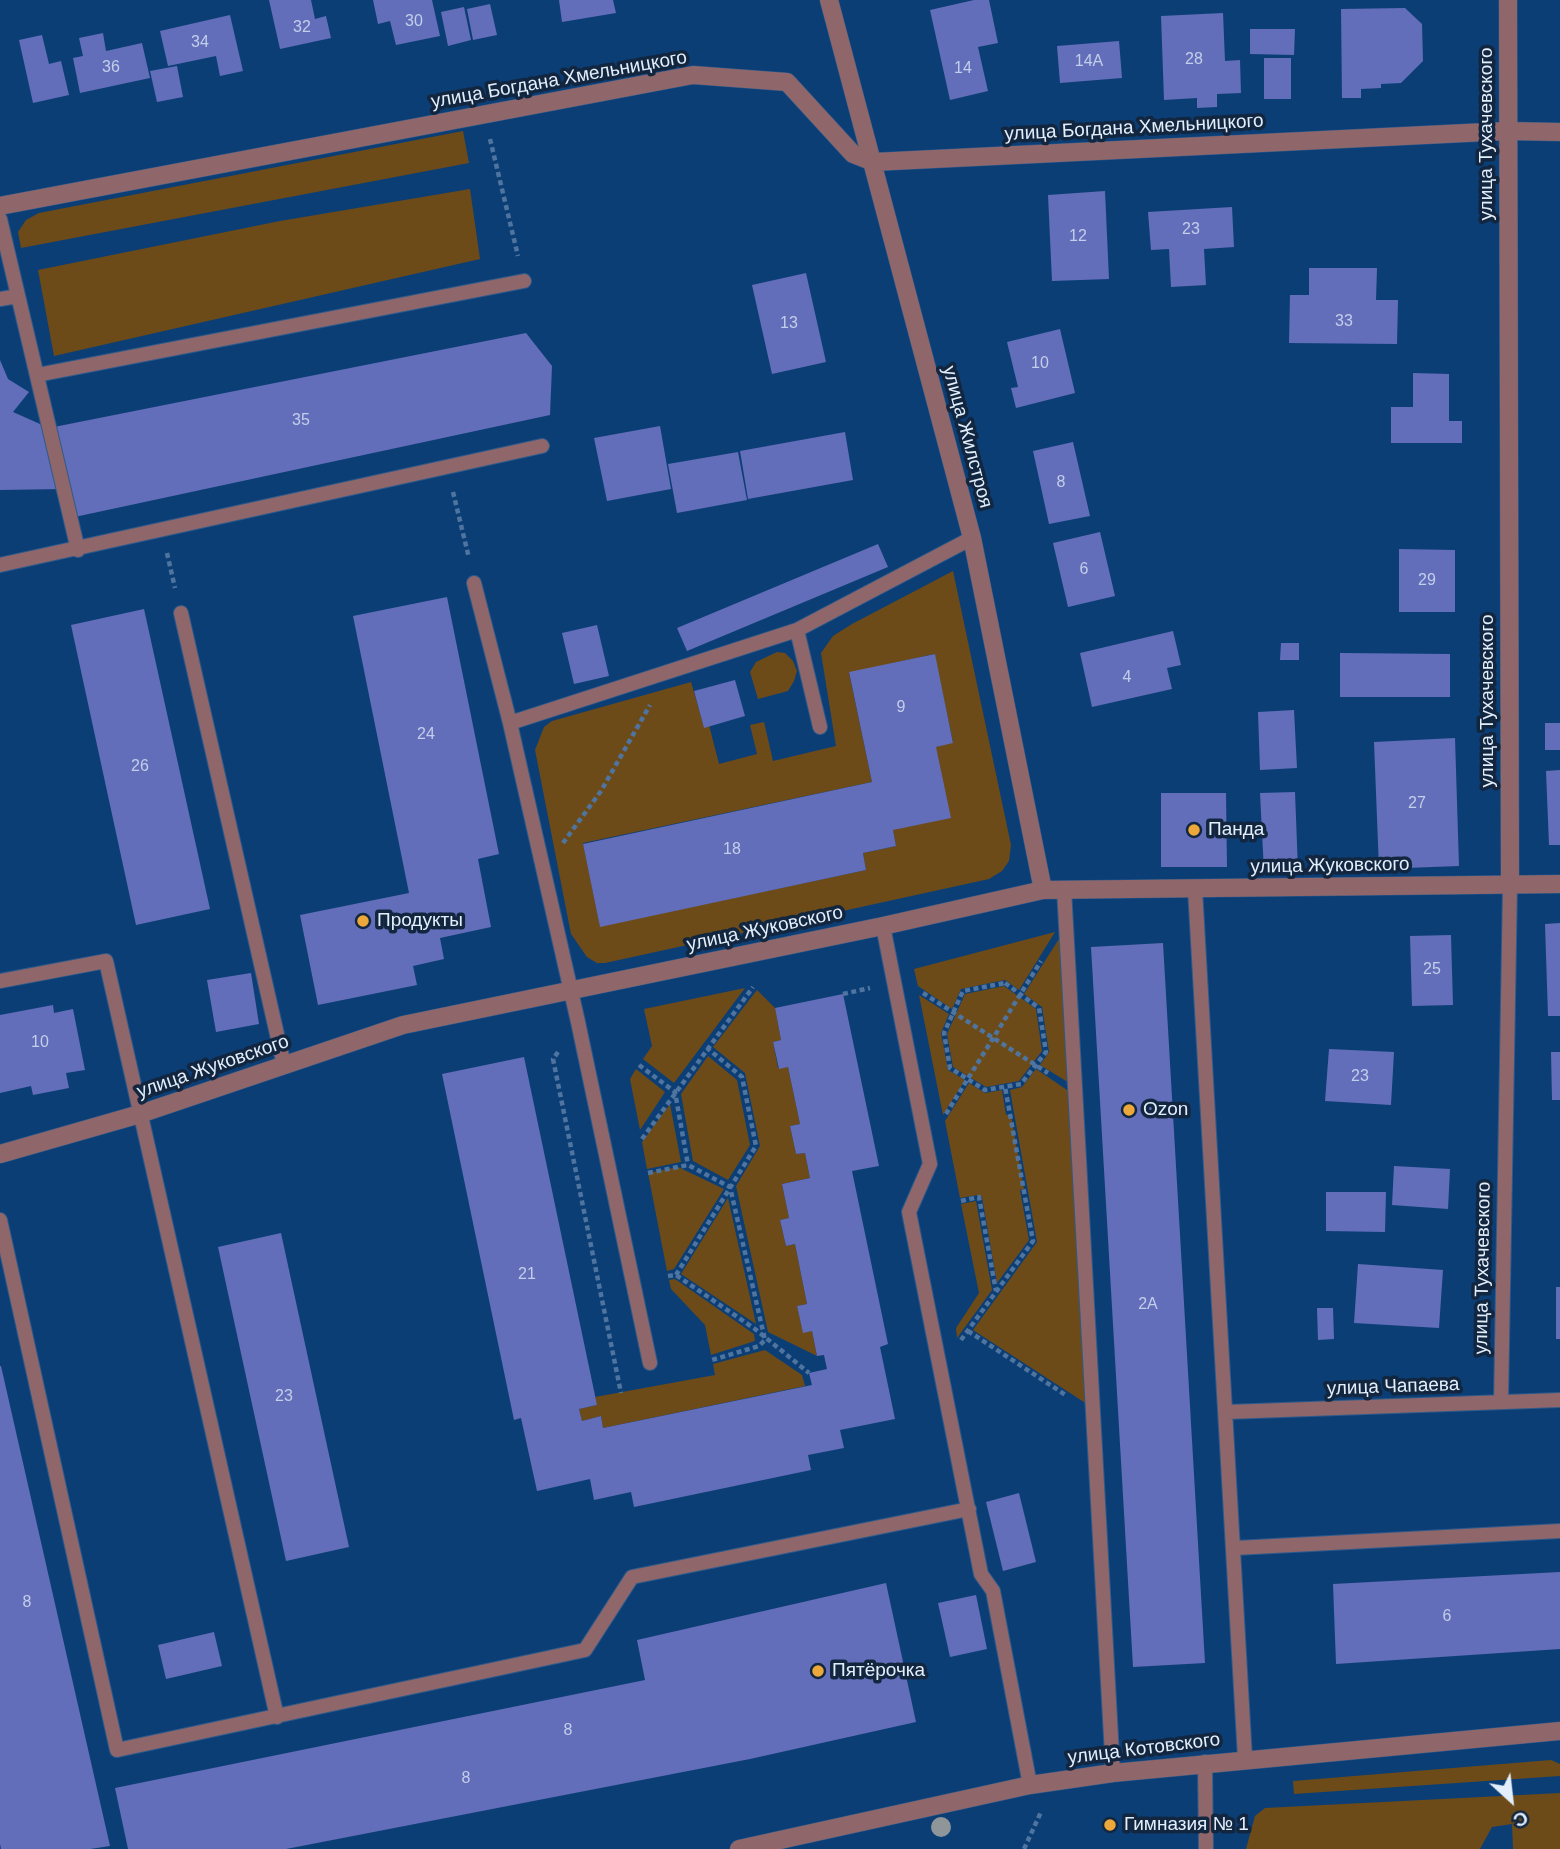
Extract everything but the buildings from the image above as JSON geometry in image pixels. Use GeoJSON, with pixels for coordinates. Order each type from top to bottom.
{"type":"FeatureCollection","features":[{"type":"Feature","properties":{"kind":"street","name":"улица Жилстроя"},"geometry":{"type":"LineString","coordinates":[[829,0],[972,538],[1043,890]]}},
{"type":"Feature","properties":{"kind":"street","name":"улица Тухачевского"},"geometry":{"type":"LineString","coordinates":[[1508,0],[1510,886]]}},
{"type":"Feature","properties":{"kind":"street","name":"улица Богдана Хмельницкого"},"geometry":{"type":"LineString","coordinates":[[0,206],[693,75],[787,82],[853,154],[873,162],[1507,131],[1560,132]]}},
{"type":"Feature","properties":{"kind":"street","name":"улица Жуковского"},"geometry":{"type":"LineString","coordinates":[[0,1154],[140,1114],[402,1025],[883,926],[1043,890],[1560,884]]}},
{"type":"Feature","properties":{"kind":"street","name":"улица Котовского"},"geometry":{"type":"LineString","coordinates":[[739,1849],[1030,1785],[1113,1773],[1245,1758],[1560,1731]]}},
{"type":"Feature","properties":{"kind":"lane"},"geometry":{"type":"LineString","coordinates":[[0,219],[78,550]]}},
{"type":"Feature","properties":{"kind":"lane"},"geometry":{"type":"LineString","coordinates":[[37,375],[524,281]]}},
{"type":"Feature","properties":{"kind":"lane"},"geometry":{"type":"LineString","coordinates":[[0,299],[18,296]]}},
{"type":"Feature","properties":{"kind":"lane"},"geometry":{"type":"LineString","coordinates":[[0,565],[542,446]]}},
{"type":"Feature","properties":{"kind":"lane"},"geometry":{"type":"LineString","coordinates":[[510,723],[797,630],[972,538]]}},
{"type":"Feature","properties":{"kind":"lane"},"geometry":{"type":"LineString","coordinates":[[474,583],[510,723],[578,1022],[650,1363]]}},
{"type":"Feature","properties":{"kind":"lane"},"geometry":{"type":"LineString","coordinates":[[181,613],[284,1065]]}},
{"type":"Feature","properties":{"kind":"lane"},"geometry":{"type":"LineString","coordinates":[[797,630],[820,727]]}},
{"type":"Feature","properties":{"kind":"lane","name":"улица Тухачевского"},"geometry":{"type":"LineString","coordinates":[[1501,1402],[1510,886]]}},
{"type":"Feature","properties":{"kind":"lane"},"geometry":{"type":"LineString","coordinates":[[1064,889],[1113,1773]]}},
{"type":"Feature","properties":{"kind":"lane"},"geometry":{"type":"LineString","coordinates":[[1195,889],[1245,1758]]}},
{"type":"Feature","properties":{"kind":"lane"},"geometry":{"type":"LineString","coordinates":[[883,926],[930,1164],[909,1212],[981,1574],[993,1591],[1030,1785]]}},
{"type":"Feature","properties":{"kind":"lane"},"geometry":{"type":"LineString","coordinates":[[0,981],[106,961],[277,1717]]}},
{"type":"Feature","properties":{"kind":"lane"},"geometry":{"type":"LineString","coordinates":[[0,1220],[117,1750],[585,1650],[632,1577],[969,1509]]}},
{"type":"Feature","properties":{"kind":"lane","name":"улица Чапаева"},"geometry":{"type":"LineString","coordinates":[[1227,1412],[1560,1400]]}},
{"type":"Feature","properties":{"kind":"lane"},"geometry":{"type":"LineString","coordinates":[[1235,1548],[1560,1531]]}},
{"type":"Feature","properties":{"kind":"lane"},"geometry":{"type":"LineString","coordinates":[[1205,1762],[1206,1849]]}},
{"type":"Feature","properties":{"kind":"path"},"geometry":{"type":"LineString","coordinates":[[484,114],[524,281]]}},
{"type":"Feature","properties":{"kind":"path"},"geometry":{"type":"LineString","coordinates":[[447,465],[474,583]]}},
{"type":"Feature","properties":{"kind":"path"},"geometry":{"type":"LineString","coordinates":[[163,530],[181,613]]}},
{"type":"Feature","properties":{"kind":"path"},"geometry":{"type":"LineString","coordinates":[[555,853],[601,791],[636,734],[665,673]]}},
{"type":"Feature","properties":{"kind":"path"},"geometry":{"type":"LineString","coordinates":[[944,1118],[1066,922]]}},
{"type":"Feature","properties":{"kind":"path"},"geometry":{"type":"LineString","coordinates":[[1005,983],[1040,1008],[1046,1052],[1021,1084],[985,1090],[950,1068],[944,1033],[953,1012],[963,991],[1005,983]]}},
{"type":"Feature","properties":{"kind":"path"},"geometry":{"type":"LineString","coordinates":[[642,1139],[753,987]]}},
{"type":"Feature","properties":{"kind":"path"},"geometry":{"type":"LineString","coordinates":[[919,991],[1075,1090]]}},
{"type":"Feature","properties":{"kind":"path"},"geometry":{"type":"LineString","coordinates":[[578,1022],[553,1059],[621,1393]]}},
{"type":"Feature","properties":{"kind":"path"},"geometry":{"type":"LineString","coordinates":[[676,1275],[756,1146],[742,1077],[707,1048]]}},
{"type":"Feature","properties":{"kind":"path"},"geometry":{"type":"LineString","coordinates":[[639,1065],[675,1092],[688,1165]]}},
{"type":"Feature","properties":{"kind":"path"},"geometry":{"type":"LineString","coordinates":[[941,1367],[1033,1241],[1005,1087]]}},
{"type":"Feature","properties":{"kind":"path"},"geometry":{"type":"LineString","coordinates":[[648,1173],[688,1165],[730,1187],[765,1340]]}},
{"type":"Feature","properties":{"kind":"path"},"geometry":{"type":"LineString","coordinates":[[961,1201],[979,1197],[996,1292]]}},
{"type":"Feature","properties":{"kind":"path"},"geometry":{"type":"LineString","coordinates":[[668,1276],[676,1275],[755,1329],[765,1340],[809,1373]]}},
{"type":"Feature","properties":{"kind":"path"},"geometry":{"type":"LineString","coordinates":[[968,1331],[1092,1413]]}},
{"type":"Feature","properties":{"kind":"path"},"geometry":{"type":"LineString","coordinates":[[712,1360],[759,1346],[765,1340]]}},
{"type":"Feature","properties":{"kind":"path"},"geometry":{"type":"LineString","coordinates":[[1024,1849],[1041,1809]]}},
{"type":"Feature","properties":{"kind":"shaded area"},"geometry":{"type":"Polygon","coordinates":[[[463,131],[469,163],[21,248],[18,232],[26,220],[39,213],[463,131]]]}},
{"type":"Feature","properties":{"kind":"shaded area"},"geometry":{"type":"Polygon","coordinates":[[[470,189],[480,259],[54,356],[38,270],[280,221],[470,189]]]}},
{"type":"Feature","properties":{"kind":"shaded area"},"geometry":{"type":"Polygon","coordinates":[[[953,571],[1011,845],[1009,861],[1002,871],[989,879],[605,963],[597,963],[587,957],[571,934],[535,750],[544,727],[552,721],[691,682],[704,727],[709,725],[719,764],[757,754],[750,725],[764,722],[773,761],[836,746],[821,653],[833,636],[953,571]],[[934,654],[849,673],[872,782],[583,843],[600,926],[866,870],[863,853],[896,846],[893,830],[936,747],[953,742],[934,654]]]}},
{"type":"Feature","properties":{"kind":"shaded area"},"geometry":{"type":"Polygon","coordinates":[[[777,652],[785,653],[793,661],[797,671],[794,681],[788,691],[758,699],[750,672],[756,662],[777,652]]]}},
{"type":"Feature","properties":{"kind":"shaded area"},"geometry":{"type":"Polygon","coordinates":[[[1064,931],[1071,1084],[1040,1065],[1049,1052],[1042,1007],[1024,994],[1064,931]]]}},
{"type":"Feature","properties":{"kind":"shaded area"},"geometry":{"type":"Polygon","coordinates":[[[1055,932],[1019,990],[1005,980],[961,989],[952,1009],[918,986],[914,969],[1055,932]]]}},
{"type":"Feature","properties":{"kind":"shaded area"},"geometry":{"type":"Polygon","coordinates":[[[1004,986],[1036,1009],[1042,1051],[1019,1081],[986,1087],[953,1067],[947,1034],[965,994],[1004,986]]]}},
{"type":"Feature","properties":{"kind":"shaded area"},"geometry":{"type":"Polygon","coordinates":[[[745,988],[674,1083],[643,1059],[652,1046],[644,1009],[745,988]]]}},
{"type":"Feature","properties":{"kind":"shaded area"},"geometry":{"type":"Polygon","coordinates":[[[757,990],[775,1008],[781,1040],[773,1042],[778,1068],[788,1067],[800,1124],[790,1126],[796,1154],[805,1153],[810,1178],[782,1184],[789,1218],[780,1220],[786,1246],[795,1244],[807,1304],[797,1306],[803,1332],[812,1331],[817,1356],[768,1332],[736,1186],[760,1146],[745,1073],[713,1047],[757,990]]]}},
{"type":"Feature","properties":{"kind":"shaded area"},"geometry":{"type":"Polygon","coordinates":[[[919,995],[949,1014],[941,1033],[948,1070],[965,1080],[943,1115],[919,995]]]}},
{"type":"Feature","properties":{"kind":"shaded area"},"geometry":{"type":"Polygon","coordinates":[[[708,1056],[737,1080],[750,1145],[728,1180],[693,1161],[681,1094],[708,1056]]]}},
{"type":"Feature","properties":{"kind":"shaded area"},"geometry":{"type":"Polygon","coordinates":[[[636,1069],[665,1092],[640,1130],[630,1079],[636,1069]]]}},
{"type":"Feature","properties":{"kind":"shaded area"},"geometry":{"type":"Polygon","coordinates":[[[1036,1069],[1073,1094],[1090,1406],[973,1330],[1037,1242],[1010,1090],[1022,1087],[1036,1069]]]}},
{"type":"Feature","properties":{"kind":"shaded area"},"geometry":{"type":"Polygon","coordinates":[[[969,1083],[985,1093],[1002,1090],[1006,1115],[1011,1115],[1024,1189],[1020,1190],[1029,1240],[997,1283],[982,1197],[978,1195],[960,1198],[945,1121],[969,1083]]]}},
{"type":"Feature","properties":{"kind":"shaded area"},"geometry":{"type":"Polygon","coordinates":[[[670,1104],[681,1162],[647,1169],[642,1142],[670,1104]]]}},
{"type":"Feature","properties":{"kind":"shaded area"},"geometry":{"type":"Polygon","coordinates":[[[678,1167],[724,1189],[674,1269],[667,1271],[648,1173],[678,1167]]]}},
{"type":"Feature","properties":{"kind":"shaded area"},"geometry":{"type":"Polygon","coordinates":[[[728,1198],[756,1324],[681,1274],[728,1198]]]}},
{"type":"Feature","properties":{"kind":"shaded area"},"geometry":{"type":"Polygon","coordinates":[[[976,1201],[992,1290],[957,1338],[956,1328],[979,1293],[961,1204],[976,1201]]]}},
{"type":"Feature","properties":{"kind":"shaded area"},"geometry":{"type":"Polygon","coordinates":[[[675,1279],[754,1334],[755,1341],[711,1355],[705,1325],[671,1289],[669,1280],[675,1279]]]}},
{"type":"Feature","properties":{"kind":"shaded area"},"geometry":{"type":"Polygon","coordinates":[[[765,1350],[802,1375],[805,1386],[603,1428],[601,1416],[582,1421],[579,1409],[597,1405],[595,1397],[715,1375],[713,1364],[765,1350]]]}},
{"type":"Feature","properties":{"kind":"shaded area"},"geometry":{"type":"Polygon","coordinates":[[[1551,1760],[1560,1764],[1560,1776],[1294,1794],[1293,1781],[1551,1760]]]}},
{"type":"Feature","properties":{"kind":"shaded area"},"geometry":{"type":"Polygon","coordinates":[[[1560,1793],[1560,1849],[1513,1849],[1512,1824],[1492,1827],[1480,1849],[1246,1849],[1255,1816],[1265,1808],[1560,1793]]]}},
{"type":"Feature","properties":{"kind":"place","name":"Панда"},"geometry":{"type":"Point","coordinates":[1194,830]}},
{"type":"Feature","properties":{"kind":"place","name":"Продукты"},"geometry":{"type":"Point","coordinates":[363,921]}},
{"type":"Feature","properties":{"kind":"place","name":"Ozon"},"geometry":{"type":"Point","coordinates":[1129,1110]}},
{"type":"Feature","properties":{"kind":"place","name":"Пятёрочка"},"geometry":{"type":"Point","coordinates":[818,1671]}},
{"type":"Feature","properties":{"kind":"place","name":"Гимназия № 1"},"geometry":{"type":"Point","coordinates":[1110,1825]}}]}
